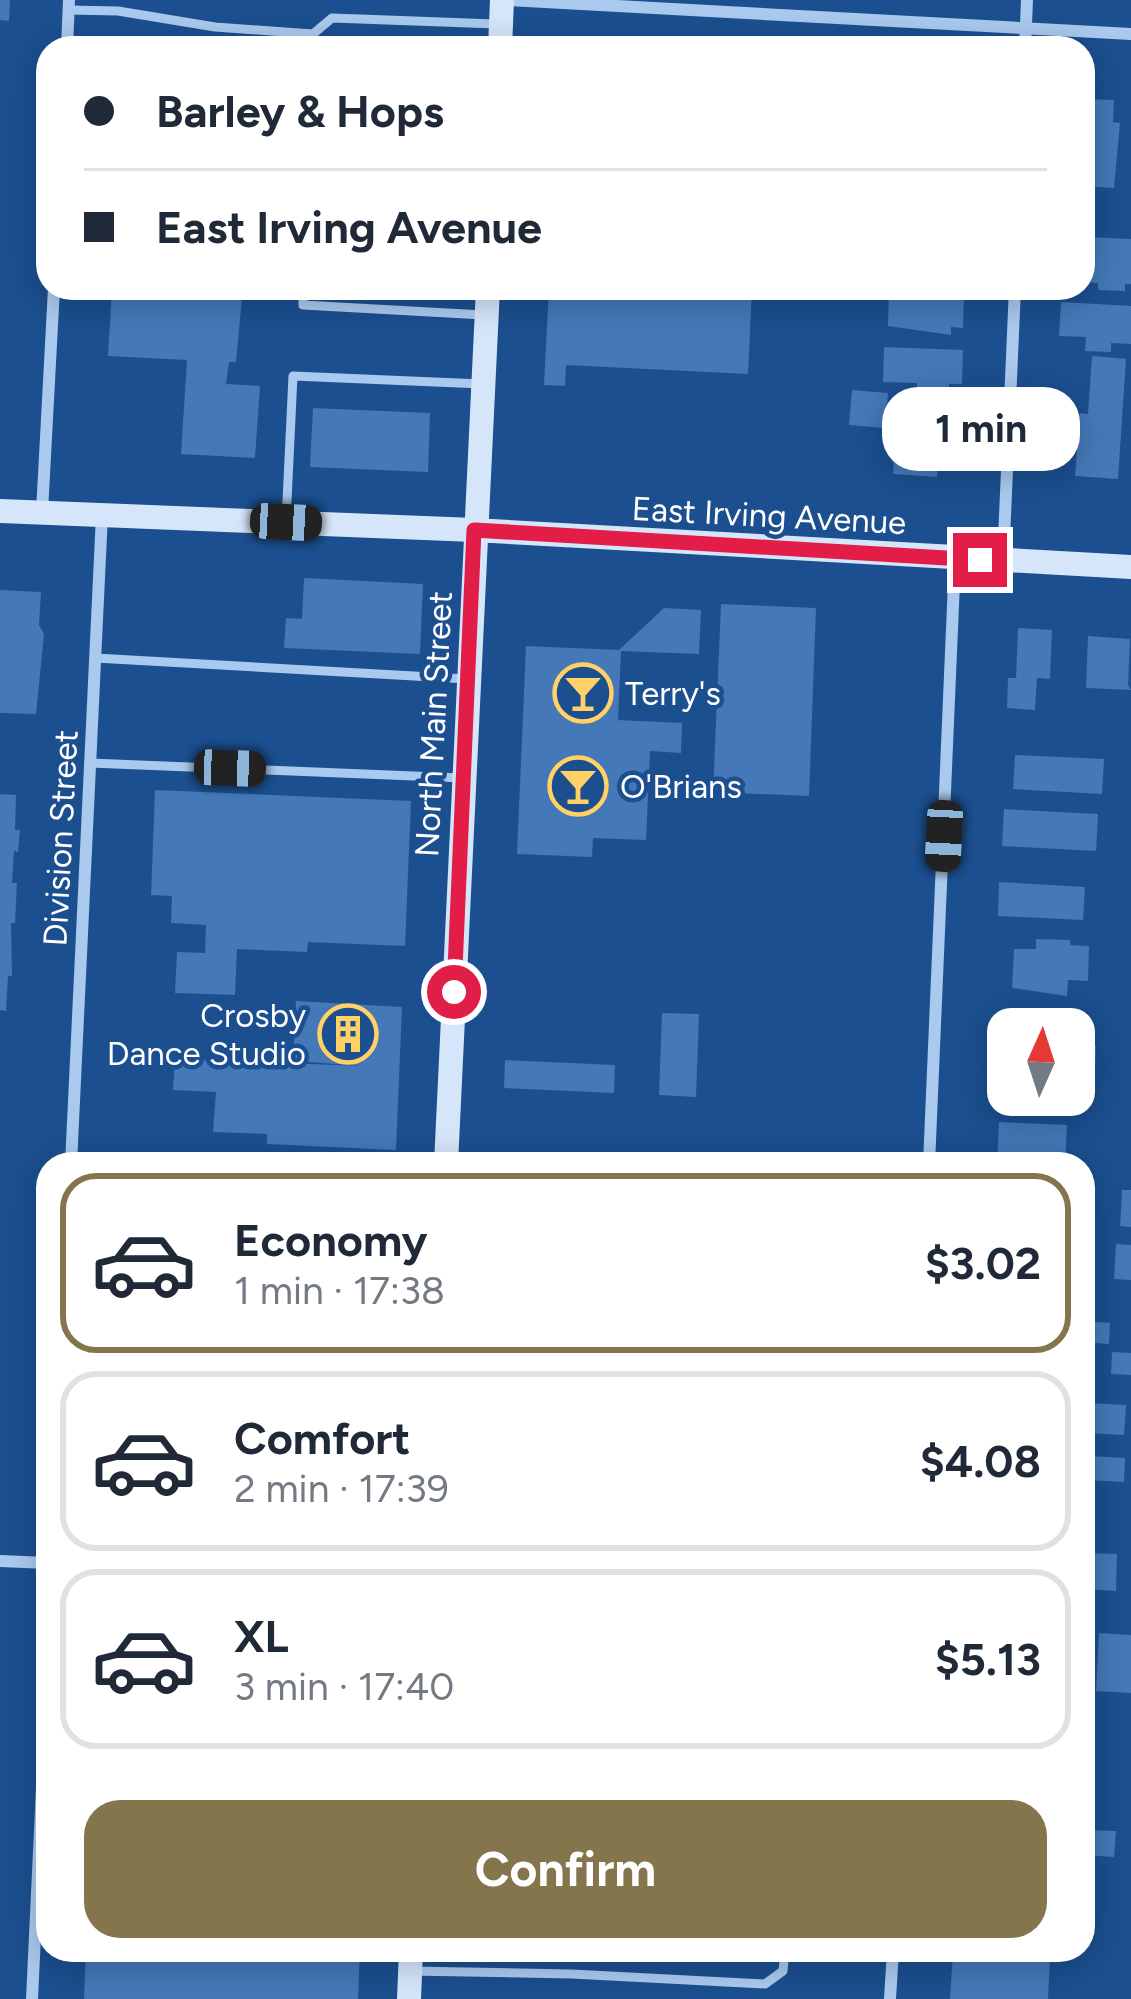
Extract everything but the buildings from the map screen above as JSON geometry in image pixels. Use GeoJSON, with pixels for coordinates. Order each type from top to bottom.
{"type":"FeatureCollection","features":[{"type":"Feature","properties":{"kind":"street"},"geometry":{"type":"LineString","coordinates":[[1025,36],[1027,0]]}},
{"type":"Feature","properties":{"kind":"street"},"geometry":{"type":"LineString","coordinates":[[68,36],[69,5]]}},
{"type":"Feature","properties":{"kind":"street"},"geometry":{"type":"LineString","coordinates":[[503,18],[722,7],[1131,34]]}},
{"type":"Feature","properties":{"kind":"street"},"geometry":{"type":"LineString","coordinates":[[42,513],[53,300]]}},
{"type":"Feature","properties":{"kind":"street","name":"North Main Street"},"geometry":{"type":"LineString","coordinates":[[447,1152],[488,300]]}},
{"type":"Feature","properties":{"kind":"street"},"geometry":{"type":"LineString","coordinates":[[1004,561],[1015,300]]}},
{"type":"Feature","properties":{"kind":"street","name":"East Irving Avenue"},"geometry":{"type":"LineString","coordinates":[[0,512],[474,530],[1131,567]]}},
{"type":"Feature","properties":{"kind":"street","name":"Division Street"},"geometry":{"type":"LineString","coordinates":[[72,1152],[102,515]]}},
{"type":"Feature","properties":{"kind":"street"},"geometry":{"type":"LineString","coordinates":[[930,1152],[956,559]]}},
{"type":"Feature","properties":{"kind":"street"},"geometry":{"type":"LineString","coordinates":[[0,1561],[36,1562]]}},
{"type":"Feature","properties":{"kind":"street"},"geometry":{"type":"LineString","coordinates":[[32,1999],[36,1919]]}},
{"type":"Feature","properties":{"kind":"street"},"geometry":{"type":"LineString","coordinates":[[409,1999],[411,1962]]}},
{"type":"Feature","properties":{"kind":"street"},"geometry":{"type":"LineString","coordinates":[[890,1999],[892,1962]]}},
{"type":"Feature","properties":{"kind":"lane"},"geometry":{"type":"LineString","coordinates":[[69,5],[215,27],[313,34],[332,18],[503,18]]}},
{"type":"Feature","properties":{"kind":"lane"},"geometry":{"type":"LineString","coordinates":[[303,300],[303,305],[487,315]]}},
{"type":"Feature","properties":{"kind":"lane"},"geometry":{"type":"LineString","coordinates":[[286,522],[293,376],[482,384]]}},
{"type":"Feature","properties":{"kind":"lane"},"geometry":{"type":"LineString","coordinates":[[95,658],[467,679]]}},
{"type":"Feature","properties":{"kind":"lane"},"geometry":{"type":"LineString","coordinates":[[90,763],[463,778]]}},
{"type":"Feature","properties":{"kind":"lane"},"geometry":{"type":"LineString","coordinates":[[434,1962],[765,1984],[783,1971],[784,1962]]}},
{"type":"Feature","properties":{"kind":"place","name":"Terry's"},"geometry":{"type":"Point","coordinates":[583,693]}},
{"type":"Feature","properties":{"kind":"place","name":"O'Brians"},"geometry":{"type":"Point","coordinates":[578,786]}},
{"type":"Feature","properties":{"kind":"place","name":"Crosby Dance Studio"},"geometry":{"type":"Point","coordinates":[348,1034]}},
{"type":"Feature","properties":{"kind":"route"},"geometry":{"type":"LineString","coordinates":[[454,992],[474,530],[980,560]]}}]}
